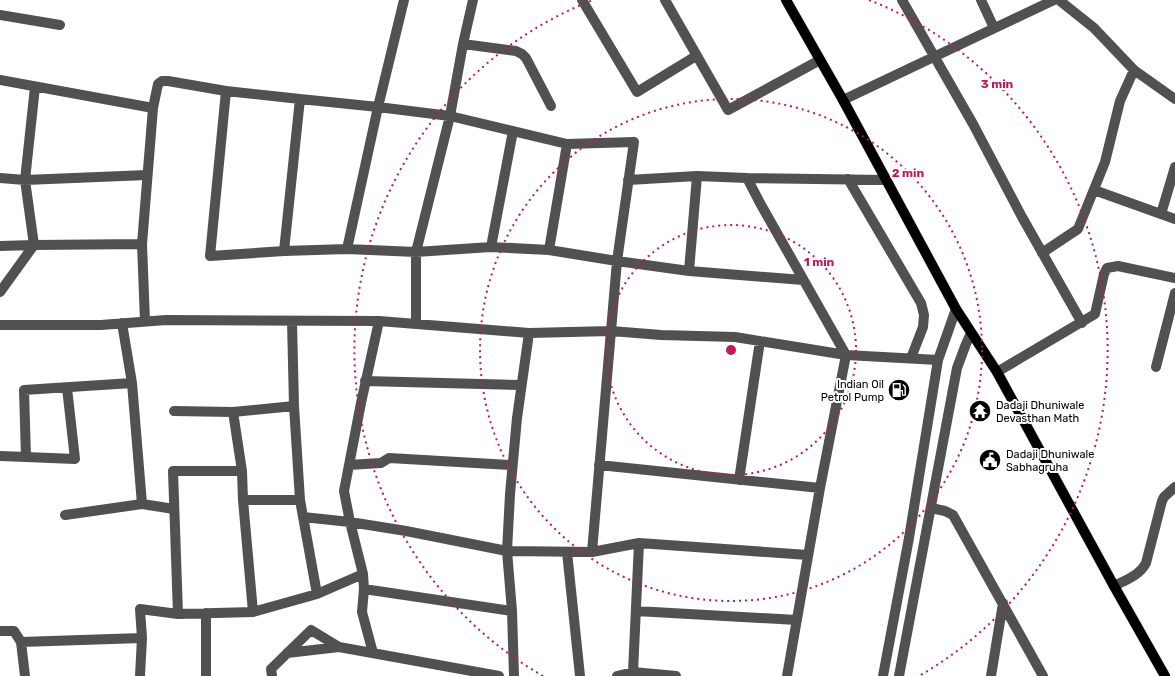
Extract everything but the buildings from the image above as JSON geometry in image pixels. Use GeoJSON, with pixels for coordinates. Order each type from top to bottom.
{"type":"FeatureCollection","features":[{"type":"Feature","properties":{"kind":"main road"},"geometry":{"type":"LineString","coordinates":[[786,0],[843,100],[956,309],[997,372],[1114,586],[1166,676]]}},
{"type":"Feature","properties":{"kind":"street"},"geometry":{"type":"LineString","coordinates":[[347,249],[378,107],[404,0]]}},
{"type":"Feature","properties":{"kind":"street"},"geometry":{"type":"LineString","coordinates":[[416,324],[416,252],[450,116],[463,44],[473,0]]}},
{"type":"Feature","properties":{"kind":"street"},"geometry":{"type":"LineString","coordinates":[[582,0],[637,92],[696,56]]}},
{"type":"Feature","properties":{"kind":"street"},"geometry":{"type":"LineString","coordinates":[[665,0],[728,110],[820,60]]}},
{"type":"Feature","properties":{"kind":"street"},"geometry":{"type":"LineString","coordinates":[[902,0],[973,124],[1042,253],[1082,323]]}},
{"type":"Feature","properties":{"kind":"street"},"geometry":{"type":"LineString","coordinates":[[981,0],[994,28]]}},
{"type":"Feature","properties":{"kind":"street"},"geometry":{"type":"LineString","coordinates":[[843,100],[1054,0]]}},
{"type":"Feature","properties":{"kind":"street"},"geometry":{"type":"LineString","coordinates":[[1059,0],[1094,28],[1134,70],[1175,99]]}},
{"type":"Feature","properties":{"kind":"street"},"geometry":{"type":"LineString","coordinates":[[0,15],[60,25]]}},
{"type":"Feature","properties":{"kind":"street"},"geometry":{"type":"LineString","coordinates":[[463,44],[516,51],[522,54],[526,58],[551,106]]}},
{"type":"Feature","properties":{"kind":"street"},"geometry":{"type":"LineString","coordinates":[[1042,253],[1078,229],[1105,162],[1120,102],[1134,70]]}},
{"type":"Feature","properties":{"kind":"street"},"geometry":{"type":"LineString","coordinates":[[0,80],[152,108]]}},
{"type":"Feature","properties":{"kind":"street"},"geometry":{"type":"LineString","coordinates":[[145,321],[142,244],[152,108],[158,84],[162,81],[226,91],[450,116],[567,144],[634,142],[617,261],[592,552]]}},
{"type":"Feature","properties":{"kind":"street"},"geometry":{"type":"LineString","coordinates":[[0,292],[34,245],[26,180],[35,87]]}},
{"type":"Feature","properties":{"kind":"street"},"geometry":{"type":"LineString","coordinates":[[226,91],[210,256],[284,250],[347,249],[416,252],[491,247],[549,250],[689,271],[803,280]]}},
{"type":"Feature","properties":{"kind":"street"},"geometry":{"type":"LineString","coordinates":[[284,250],[300,99]]}},
{"type":"Feature","properties":{"kind":"street"},"geometry":{"type":"LineString","coordinates":[[491,247],[513,131]]}},
{"type":"Feature","properties":{"kind":"street"},"geometry":{"type":"LineString","coordinates":[[549,250],[567,144]]}},
{"type":"Feature","properties":{"kind":"street"},"geometry":{"type":"LineString","coordinates":[[1161,214],[1175,167]]}},
{"type":"Feature","properties":{"kind":"street"},"geometry":{"type":"LineString","coordinates":[[0,178],[26,180],[147,175]]}},
{"type":"Feature","properties":{"kind":"street"},"geometry":{"type":"LineString","coordinates":[[628,180],[697,176],[886,180]]}},
{"type":"Feature","properties":{"kind":"street"},"geometry":{"type":"LineString","coordinates":[[689,271],[697,176]]}},
{"type":"Feature","properties":{"kind":"street"},"geometry":{"type":"LineString","coordinates":[[747,178],[846,355],[820,488],[787,676]]}},
{"type":"Feature","properties":{"kind":"street"},"geometry":{"type":"LineString","coordinates":[[848,180],[921,303],[924,315],[923,327],[911,358]]}},
{"type":"Feature","properties":{"kind":"street"},"geometry":{"type":"LineString","coordinates":[[1094,190],[1175,219]]}},
{"type":"Feature","properties":{"kind":"street"},"geometry":{"type":"LineString","coordinates":[[0,246],[142,244]]}},
{"type":"Feature","properties":{"kind":"street"},"geometry":{"type":"LineString","coordinates":[[997,372],[1096,314],[1106,268],[1118,266],[1175,278]]}},
{"type":"Feature","properties":{"kind":"street"},"geometry":{"type":"LineString","coordinates":[[1156,367],[1175,293]]}},
{"type":"Feature","properties":{"kind":"street"},"geometry":{"type":"LineString","coordinates":[[883,676],[909,538],[938,360],[956,309]]}},
{"type":"Feature","properties":{"kind":"street"},"geometry":{"type":"LineString","coordinates":[[0,324],[101,325],[166,320],[379,321],[529,333],[611,331],[661,335],[735,337],[846,355],[938,360]]}},
{"type":"Feature","properties":{"kind":"street"},"geometry":{"type":"LineString","coordinates":[[292,320],[294,406],[300,500],[318,594]]}},
{"type":"Feature","properties":{"kind":"street"},"geometry":{"type":"LineString","coordinates":[[373,654],[362,612],[364,574],[350,522],[344,491],[365,381],[379,321]]}},
{"type":"Feature","properties":{"kind":"street"},"geometry":{"type":"LineString","coordinates":[[122,323],[132,383],[142,504]]}},
{"type":"Feature","properties":{"kind":"street"},"geometry":{"type":"LineString","coordinates":[[514,676],[512,611],[507,551],[512,465],[529,333]]}},
{"type":"Feature","properties":{"kind":"street"},"geometry":{"type":"LineString","coordinates":[[898,676],[957,368],[972,333]]}},
{"type":"Feature","properties":{"kind":"street"},"geometry":{"type":"LineString","coordinates":[[739,480],[760,341]]}},
{"type":"Feature","properties":{"kind":"street"},"geometry":{"type":"LineString","coordinates":[[365,381],[522,385]]}},
{"type":"Feature","properties":{"kind":"street"},"geometry":{"type":"LineString","coordinates":[[26,457],[24,390],[132,383]]}},
{"type":"Feature","properties":{"kind":"street"},"geometry":{"type":"LineString","coordinates":[[0,456],[75,458],[67,388]]}},
{"type":"Feature","properties":{"kind":"street"},"geometry":{"type":"LineString","coordinates":[[174,411],[233,412],[294,406]]}},
{"type":"Feature","properties":{"kind":"street"},"geometry":{"type":"LineString","coordinates":[[233,412],[242,471],[243,500],[253,612]]}},
{"type":"Feature","properties":{"kind":"street"},"geometry":{"type":"LineString","coordinates":[[349,465],[381,463],[388,458],[512,465]]}},
{"type":"Feature","properties":{"kind":"street"},"geometry":{"type":"LineString","coordinates":[[599,465],[820,488]]}},
{"type":"Feature","properties":{"kind":"street"},"geometry":{"type":"LineString","coordinates":[[178,614],[173,471],[242,471]]}},
{"type":"Feature","properties":{"kind":"street"},"geometry":{"type":"LineString","coordinates":[[1114,586],[1138,573],[1146,563],[1162,501],[1164,497],[1175,487]]}},
{"type":"Feature","properties":{"kind":"street"},"geometry":{"type":"LineString","coordinates":[[243,500],[300,500]]}},
{"type":"Feature","properties":{"kind":"street"},"geometry":{"type":"LineString","coordinates":[[65,515],[142,504],[174,508]]}},
{"type":"Feature","properties":{"kind":"street"},"geometry":{"type":"LineString","coordinates":[[931,508],[953,515],[1043,676]]}},
{"type":"Feature","properties":{"kind":"street"},"geometry":{"type":"LineString","coordinates":[[303,517],[406,530],[507,551],[592,552],[639,543],[808,555]]}},
{"type":"Feature","properties":{"kind":"street"},"geometry":{"type":"LineString","coordinates":[[632,672],[639,543]]}},
{"type":"Feature","properties":{"kind":"street"},"geometry":{"type":"LineString","coordinates":[[567,552],[580,676]]}},
{"type":"Feature","properties":{"kind":"street"},"geometry":{"type":"LineString","coordinates":[[140,676],[142,638],[140,609],[178,614],[253,612],[318,594],[364,574]]}},
{"type":"Feature","properties":{"kind":"street"},"geometry":{"type":"LineString","coordinates":[[364,589],[512,611]]}},
{"type":"Feature","properties":{"kind":"street"},"geometry":{"type":"LineString","coordinates":[[991,676],[1003,603]]}},
{"type":"Feature","properties":{"kind":"street"},"geometry":{"type":"LineString","coordinates":[[636,611],[797,620]]}},
{"type":"Feature","properties":{"kind":"street"},"geometry":{"type":"LineString","coordinates":[[206,613],[206,676]]}},
{"type":"Feature","properties":{"kind":"street"},"geometry":{"type":"LineString","coordinates":[[272,676],[271,669],[311,630],[339,648]]}},
{"type":"Feature","properties":{"kind":"street"},"geometry":{"type":"LineString","coordinates":[[0,631],[14,631],[21,642],[25,676]]}},
{"type":"Feature","properties":{"kind":"street"},"geometry":{"type":"LineString","coordinates":[[21,642],[142,638]]}},
{"type":"Feature","properties":{"kind":"street"},"geometry":{"type":"LineString","coordinates":[[287,653],[339,648],[499,676]]}},
{"type":"Feature","properties":{"kind":"street"},"geometry":{"type":"LineString","coordinates":[[617,676],[632,672],[676,676]]}},
{"type":"Feature","properties":{"kind":"place","name":"Indian Oil Petrol Pump"},"geometry":{"type":"Point","coordinates":[899,390]}},
{"type":"Feature","properties":{"kind":"place","name":"Dadaji Dhuniwale Devasthan Math"},"geometry":{"type":"Point","coordinates":[980,411]}},
{"type":"Feature","properties":{"kind":"place","name":"Dadaji Dhuniwale Sabhagruha"},"geometry":{"type":"Point","coordinates":[990,460]}}]}
